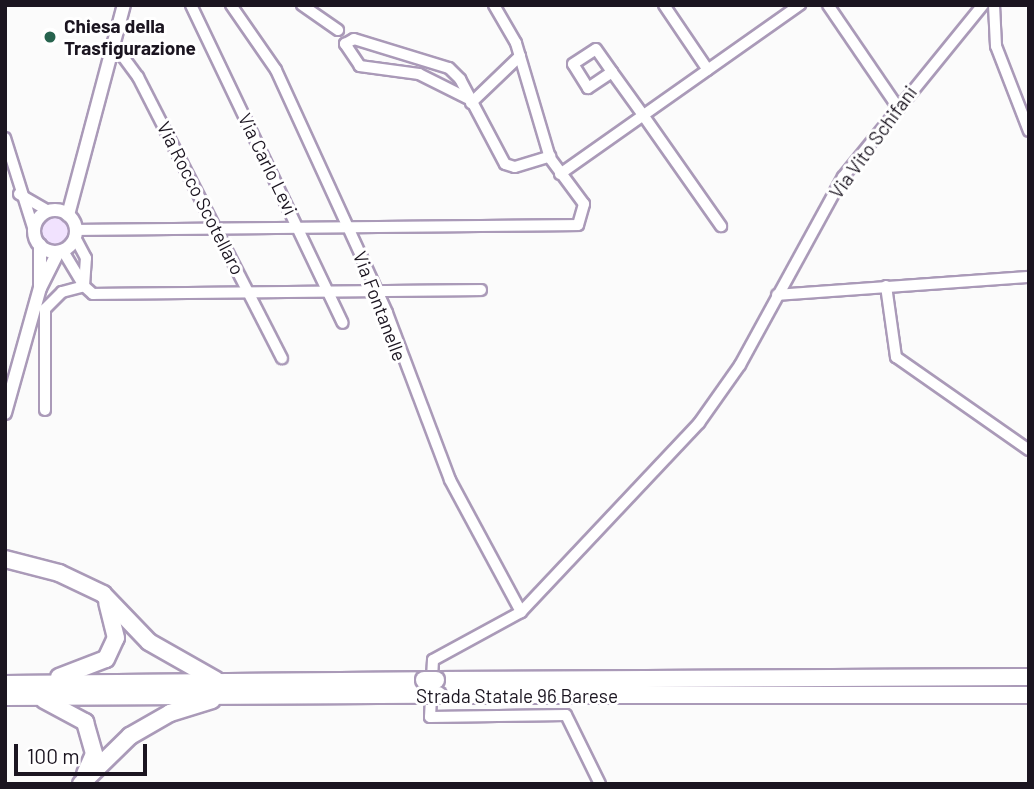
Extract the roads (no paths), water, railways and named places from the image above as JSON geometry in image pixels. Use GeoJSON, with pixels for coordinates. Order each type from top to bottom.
{"type":"FeatureCollection","features":[{"type":"Feature","properties":{"kind":"highway"},"geometry":{"type":"LineString","coordinates":[[6,557],[103,594],[149,642],[221,682]]}},
{"type":"Feature","properties":{"kind":"highway"},"geometry":{"type":"LineString","coordinates":[[31,690],[106,659],[116,638],[103,594]]}},
{"type":"Feature","properties":{"kind":"highway","name":"Strada Statale 96 Barese"},"geometry":{"type":"LineString","coordinates":[[5,684],[31,690],[242,694],[1029,677]]}},
{"type":"Feature","properties":{"kind":"highway","name":"Strada Statale 96 Barese"},"geometry":{"type":"LineString","coordinates":[[5,697],[31,690],[221,682],[431,688],[1029,695]]}},
{"type":"Feature","properties":{"kind":"highway"},"geometry":{"type":"LineString","coordinates":[[31,690],[62,705],[85,722],[94,754],[80,784]]}},
{"type":"Feature","properties":{"kind":"highway"},"geometry":{"type":"LineString","coordinates":[[80,784],[130,736],[170,713],[242,694]]}},
{"type":"Feature","properties":{"kind":"main road"},"geometry":{"type":"LineString","coordinates":[[5,413],[40,288],[61,251],[76,234],[68,215],[71,186],[124,5]]}},
{"type":"Feature","properties":{"kind":"main road"},"geometry":{"type":"LineString","coordinates":[[40,288],[37,240],[51,211],[71,186]]}},
{"type":"Feature","properties":{"kind":"main road"},"geometry":{"type":"LineString","coordinates":[[51,211],[68,215]]}},
{"type":"Feature","properties":{"kind":"main road"},"geometry":{"type":"LineString","coordinates":[[37,240],[61,251]]}},
{"type":"Feature","properties":{"kind":"street","name":"Via Carlo Levi"},"geometry":{"type":"LineString","coordinates":[[191,5],[343,323]]}},
{"type":"Feature","properties":{"kind":"street","name":"Via Fontanelle"},"geometry":{"type":"LineString","coordinates":[[231,5],[276,71],[376,289],[450,480],[521,612]]}},
{"type":"Feature","properties":{"kind":"street"},"geometry":{"type":"LineString","coordinates":[[302,5],[338,30],[349,42],[360,66],[419,74],[470,101]]}},
{"type":"Feature","properties":{"kind":"street"},"geometry":{"type":"LineString","coordinates":[[84,286],[86,258],[76,234],[578,225],[584,204],[560,174],[550,156],[520,56],[494,5]]}},
{"type":"Feature","properties":{"kind":"street"},"geometry":{"type":"LineString","coordinates":[[664,5],[708,69]]}},
{"type":"Feature","properties":{"kind":"street"},"geometry":{"type":"LineString","coordinates":[[560,174],[800,5]]}},
{"type":"Feature","properties":{"kind":"street"},"geometry":{"type":"LineString","coordinates":[[828,5],[897,106]]}},
{"type":"Feature","properties":{"kind":"street","name":"Via Vito Schifani"},"geometry":{"type":"LineString","coordinates":[[600,784],[566,715],[430,717],[433,660],[521,612],[699,423],[760,327],[843,177],[897,106],[983,5]]}},
{"type":"Feature","properties":{"kind":"street"},"geometry":{"type":"LineString","coordinates":[[994,5],[996,46],[1029,131]]}},
{"type":"Feature","properties":{"kind":"street"},"geometry":{"type":"LineString","coordinates":[[349,42],[449,68],[505,164],[515,167],[550,156]]}},
{"type":"Feature","properties":{"kind":"street","name":"Via Rocco Scotellaro"},"geometry":{"type":"LineString","coordinates":[[113,43],[138,77],[282,358]]}},
{"type":"Feature","properties":{"kind":"street"},"geometry":{"type":"LineString","coordinates":[[470,101],[520,56]]}},
{"type":"Feature","properties":{"kind":"street"},"geometry":{"type":"LineString","coordinates":[[612,72],[721,226]]}},
{"type":"Feature","properties":{"kind":"street"},"geometry":{"type":"LineString","coordinates":[[5,138],[18,192],[37,240]]}},
{"type":"Feature","properties":{"kind":"street"},"geometry":{"type":"LineString","coordinates":[[18,192],[51,211]]}},
{"type":"Feature","properties":{"kind":"street"},"geometry":{"type":"LineString","coordinates":[[61,251],[84,286],[93,294],[481,290]]}},
{"type":"Feature","properties":{"kind":"street"},"geometry":{"type":"LineString","coordinates":[[777,295],[1029,277]]}},
{"type":"Feature","properties":{"kind":"street"},"geometry":{"type":"LineString","coordinates":[[45,410],[45,309],[52,297],[84,286]]}},
{"type":"Feature","properties":{"kind":"street"},"geometry":{"type":"LineString","coordinates":[[886,286],[896,357],[1029,450]]}},
{"type":"Feature","properties":{"kind":"place","name":"Chiesa della Trasfigurazione"},"geometry":{"type":"Point","coordinates":[50,37]}}]}
